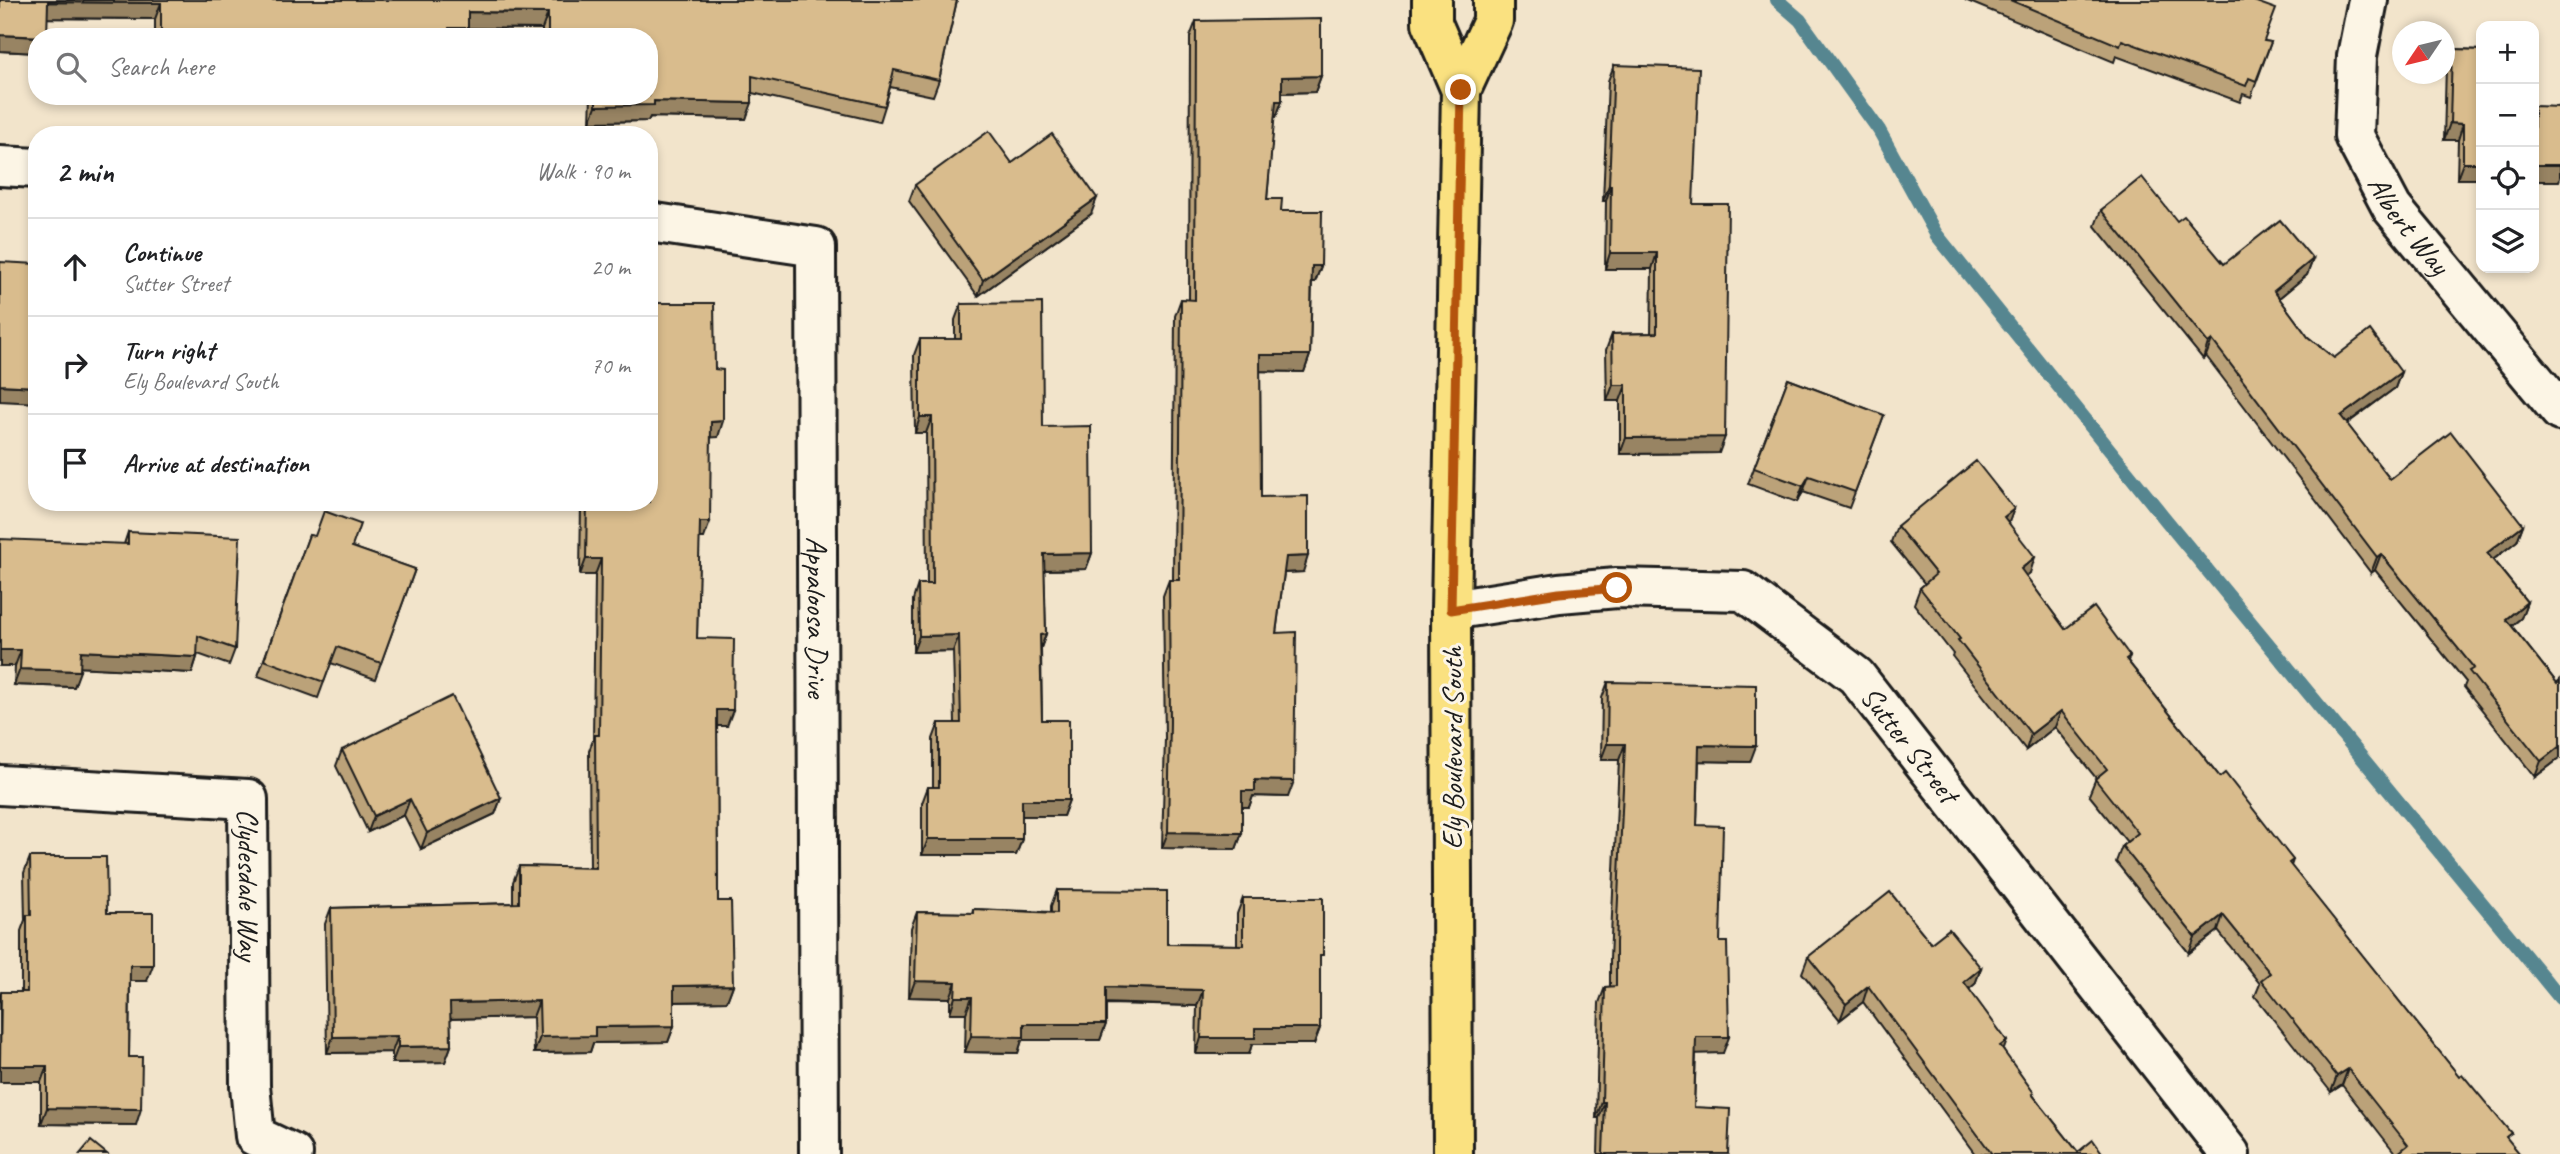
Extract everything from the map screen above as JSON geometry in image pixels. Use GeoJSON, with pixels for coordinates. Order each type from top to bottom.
{"type":"FeatureCollection","features":[{"type":"Feature","properties":{"kind":"main road","name":"Ely Boulevard South"},"geometry":{"type":"LineString","coordinates":[[1432,0],[1432,23],[1461,90]]}},
{"type":"Feature","properties":{"kind":"main road","name":"Ely Boulevard South"},"geometry":{"type":"LineString","coordinates":[[1453,1154],[1451,610],[1461,90],[1493,20],[1493,0]]}},
{"type":"Feature","properties":{"kind":"street","name":"Albert Way"},"geometry":{"type":"LineString","coordinates":[[2368,0],[2357,56],[2354,136],[2392,208],[2560,411]]}},
{"type":"Feature","properties":{"kind":"street"},"geometry":{"type":"LineString","coordinates":[[0,166],[28,168]]}},
{"type":"Feature","properties":{"kind":"street","name":"Appaloosa Drive"},"geometry":{"type":"LineString","coordinates":[[658,223],[816,247],[820,1154]]}},
{"type":"Feature","properties":{"kind":"street","name":"Sutter Street"},"geometry":{"type":"LineString","coordinates":[[1451,610],[1559,593],[1617,588],[1743,591],[1856,676],[2230,1154]]}},
{"type":"Feature","properties":{"kind":"street","name":"Clydesdale Way"},"geometry":{"type":"LineString","coordinates":[[0,785],[248,799],[250,1086],[255,1136],[293,1154]]}},
{"type":"Feature","properties":{"kind":"building"},"geometry":{"type":"Polygon","coordinates":[[[0,0],[957,0],[939,80],[894,70],[885,106],[752,76],[752,103],[658,101],[658,28],[548,28],[548,13],[468,12],[468,28],[161,28],[161,3],[48,2],[47,28],[28,28],[28,36],[0,35],[0,0]]]}},
{"type":"Feature","properties":{"kind":"building"},"geometry":{"type":"Polygon","coordinates":[[[2010,0],[2251,0],[2276,9],[2264,41],[2271,42],[2256,81],[2249,78],[2246,86],[2122,40],[2120,46],[2010,0]]]}},
{"type":"Feature","properties":{"kind":"building"},"geometry":{"type":"Polygon","coordinates":[[[1321,19],[1321,76],[1282,77],[1282,101],[1276,101],[1267,199],[1282,199],[1281,211],[1322,211],[1321,266],[1312,266],[1310,355],[1260,355],[1261,497],[1308,496],[1308,556],[1286,557],[1276,633],[1296,632],[1294,781],[1255,780],[1255,791],[1242,791],[1242,833],[1168,832],[1169,580],[1179,580],[1181,299],[1195,300],[1196,21],[1321,19]]]}},
{"type":"Feature","properties":{"kind":"building"},"geometry":{"type":"Polygon","coordinates":[[[2455,49],[2476,50],[2476,163],[2463,163],[2463,124],[2450,123],[2451,84],[2455,84],[2455,49]]]}},
{"type":"Feature","properties":{"kind":"building"},"geometry":{"type":"Polygon","coordinates":[[[1614,65],[1699,68],[1693,204],[1728,204],[1725,437],[1626,438],[1626,385],[1613,385],[1612,334],[1657,333],[1657,253],[1610,253],[1609,185],[1614,65]]]}},
{"type":"Feature","properties":{"kind":"building"},"geometry":{"type":"Polygon","coordinates":[[[2539,106],[2560,107],[2560,165],[2539,165],[2539,106]]]}},
{"type":"Feature","properties":{"kind":"building"},"geometry":{"type":"Polygon","coordinates":[[[989,131],[1012,163],[1052,134],[1097,198],[983,280],[915,185],[989,131]]]}},
{"type":"Feature","properties":{"kind":"building"},"geometry":{"type":"Polygon","coordinates":[[[2142,177],[2177,221],[2184,216],[2224,264],[2280,220],[2313,259],[2274,291],[2308,337],[2334,358],[2370,330],[2401,372],[2341,416],[2390,479],[2451,432],[2523,525],[2487,553],[2527,602],[2506,619],[2557,683],[2560,680],[2560,746],[2541,761],[2469,671],[2474,668],[2381,554],[2377,557],[2212,340],[2208,343],[2101,210],[2142,177]]]}},
{"type":"Feature","properties":{"kind":"building"},"geometry":{"type":"Polygon","coordinates":[[[0,262],[28,264],[28,387],[0,385],[0,262]]]}},
{"type":"Feature","properties":{"kind":"building"},"geometry":{"type":"Polygon","coordinates":[[[658,303],[714,303],[715,369],[723,370],[723,421],[711,422],[710,522],[700,522],[697,638],[734,639],[733,710],[717,710],[718,901],[731,901],[733,985],[674,986],[674,1026],[595,1027],[595,1036],[540,1037],[539,1001],[450,1003],[451,1046],[398,1047],[398,1036],[333,1037],[331,908],[519,903],[519,866],[596,868],[595,735],[599,735],[601,559],[586,559],[587,511],[658,511],[658,303]]]}},
{"type":"Feature","properties":{"kind":"building"},"geometry":{"type":"Polygon","coordinates":[[[1042,303],[1043,427],[1091,426],[1092,553],[1044,554],[1046,634],[1040,635],[1042,720],[1069,720],[1069,800],[1022,800],[1022,839],[928,839],[928,787],[939,787],[939,723],[961,723],[959,635],[919,636],[918,584],[933,584],[932,417],[920,417],[920,339],[961,339],[961,304],[1042,303]]]}},
{"type":"Feature","properties":{"kind":"building"},"geometry":{"type":"Polygon","coordinates":[[[1788,379],[1884,415],[1855,492],[1809,476],[1803,486],[1754,468],[1788,379]]]}},
{"type":"Feature","properties":{"kind":"building"},"geometry":{"type":"Polygon","coordinates":[[[1976,461],[2014,509],[2004,517],[2035,557],[2021,569],[2065,629],[2094,607],[2130,656],[2126,659],[2220,777],[2225,773],[2293,860],[2289,863],[2459,1076],[2462,1074],[2511,1133],[2506,1137],[2520,1154],[2397,1154],[2408,1145],[2348,1069],[2337,1076],[2261,980],[2270,973],[2223,915],[2195,937],[2122,846],[2138,833],[2095,779],[2107,769],[2061,711],[2031,734],[1920,588],[1936,574],[1897,526],[1976,461]]]}},
{"type":"Feature","properties":{"kind":"building"},"geometry":{"type":"Polygon","coordinates":[[[324,511],[360,524],[352,547],[415,569],[381,663],[337,647],[324,682],[264,660],[309,535],[315,536],[324,511]]]}},
{"type":"Feature","properties":{"kind":"building"},"geometry":{"type":"Polygon","coordinates":[[[128,532],[240,537],[235,649],[198,636],[197,657],[81,651],[80,671],[20,669],[21,650],[0,650],[0,539],[128,544],[128,532]]]}},
{"type":"Feature","properties":{"kind":"building"},"geometry":{"type":"Polygon","coordinates":[[[1608,682],[1756,685],[1756,746],[1699,745],[1697,825],[1723,826],[1720,942],[1727,942],[1729,1037],[1696,1037],[1694,1107],[1730,1109],[1728,1154],[1603,1154],[1605,987],[1616,986],[1625,744],[1607,744],[1608,682]]]}},
{"type":"Feature","properties":{"kind":"building"},"geometry":{"type":"Polygon","coordinates":[[[452,696],[501,798],[427,833],[410,799],[374,816],[342,750],[452,696]]]}},
{"type":"Feature","properties":{"kind":"building"},"geometry":{"type":"Polygon","coordinates":[[[30,857],[106,857],[107,913],[153,913],[153,965],[130,965],[129,1057],[142,1057],[141,1109],[47,1108],[47,1066],[0,1066],[1,992],[27,992],[27,915],[31,915],[30,857]]]}},
{"type":"Feature","properties":{"kind":"building"},"geometry":{"type":"Polygon","coordinates":[[[1057,890],[1167,891],[1167,944],[1243,945],[1243,898],[1323,898],[1320,1028],[1255,1028],[1255,1038],[1201,1038],[1203,990],[1106,987],[1106,1024],[1024,1024],[1024,1037],[971,1036],[972,997],[955,997],[956,982],[915,981],[917,912],[973,913],[973,909],[1057,913],[1057,890]]]}},
{"type":"Feature","properties":{"kind":"building"},"geometry":{"type":"Polygon","coordinates":[[[1890,892],[1931,943],[1949,929],[1981,968],[1964,982],[2007,1041],[2000,1046],[2034,1093],[2032,1094],[2078,1152],[2093,1140],[2103,1154],[1992,1154],[1868,986],[1846,1004],[1808,957],[1890,892]]]}},
{"type":"Feature","properties":{"kind":"building"},"geometry":{"type":"Polygon","coordinates":[[[91,1141],[107,1154],[80,1154],[91,1141]]]}},
{"type":"Feature","properties":{"kind":"waterway"},"geometry":{"type":"LineString","coordinates":[[1777,0],[1800,20],[1879,130],[1936,234],[2166,520],[2560,998]]}},
{"type":"Feature","properties":{"kind":"route"},"geometry":{"type":"LineString","coordinates":[[1461,90],[1451,610],[1559,593],[1617,588]]}}]}
